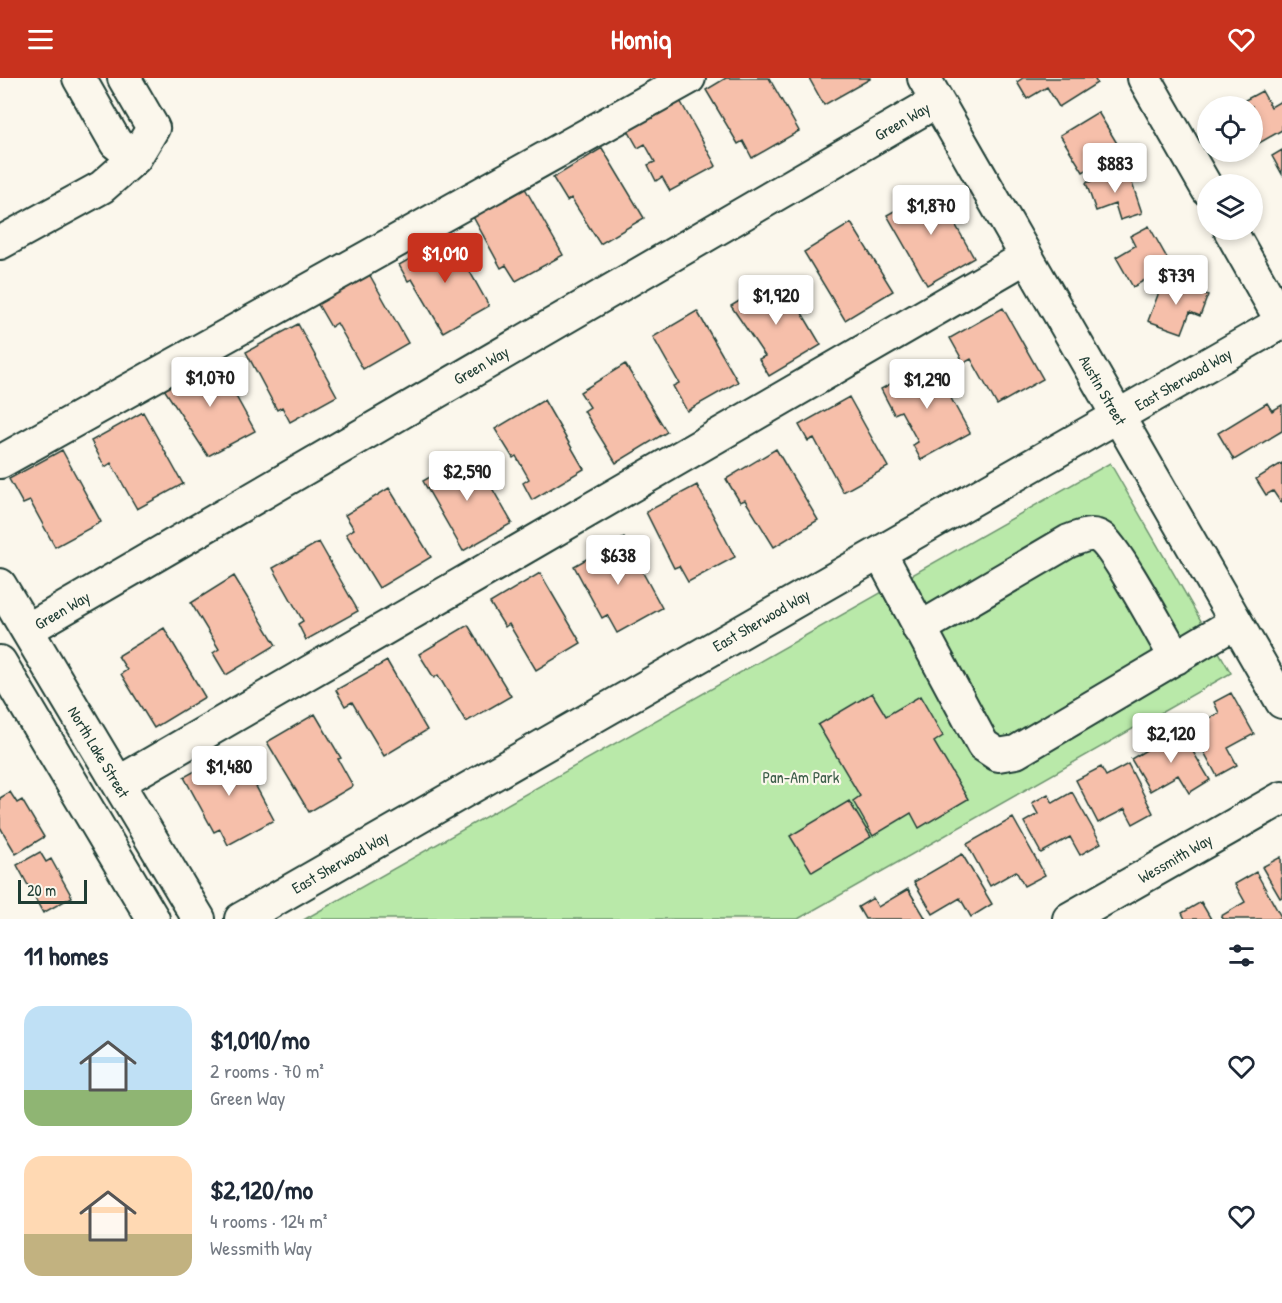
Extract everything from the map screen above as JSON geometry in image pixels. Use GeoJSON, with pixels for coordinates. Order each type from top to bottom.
{"type":"FeatureCollection","features":[{"type":"Feature","properties":{"kind":"street"},"geometry":{"type":"LineString","coordinates":[[79,78],[116,143],[135,158]]}},
{"type":"Feature","properties":{"kind":"street"},"geometry":{"type":"LineString","coordinates":[[0,243],[102,188],[135,158],[153,128],[124,78]]}},
{"type":"Feature","properties":{"kind":"street"},"geometry":{"type":"LineString","coordinates":[[0,462],[689,78]]}},
{"type":"Feature","properties":{"kind":"street"},"geometry":{"type":"LineString","coordinates":[[1144,78],[1199,174]]}},
{"type":"Feature","properties":{"kind":"street","name":"Austin Street"},"geometry":{"type":"LineString","coordinates":[[930,90],[1282,702]]}},
{"type":"Feature","properties":{"kind":"street","name":"Green Way"},"geometry":{"type":"LineString","coordinates":[[27,630],[930,90]]}},
{"type":"Feature","properties":{"kind":"street"},"geometry":{"type":"LineString","coordinates":[[1236,240],[1282,322]]}},
{"type":"Feature","properties":{"kind":"street"},"geometry":{"type":"LineString","coordinates":[[118,783],[1026,256]]}},
{"type":"Feature","properties":{"kind":"street","name":"East Sherwood Way"},"geometry":{"type":"LineString","coordinates":[[241,919],[1282,322]]}},
{"type":"Feature","properties":{"kind":"street"},"geometry":{"type":"LineString","coordinates":[[919,629],[1069,541],[1088,534],[1100,537],[1115,557],[1176,658]]}},
{"type":"Feature","properties":{"kind":"street"},"geometry":{"type":"LineString","coordinates":[[880,553],[983,745],[999,755],[1016,752],[1236,622]]}},
{"type":"Feature","properties":{"kind":"street","name":"North Lake Street"},"geometry":{"type":"LineString","coordinates":[[0,585],[199,919]]}},
{"type":"Feature","properties":{"kind":"street"},"geometry":{"type":"LineString","coordinates":[[0,662],[153,919]]}},
{"type":"Feature","properties":{"kind":"street","name":"Wessmith Way"},"geometry":{"type":"LineString","coordinates":[[1069,919],[1282,798]]}},
{"type":"Feature","properties":{"kind":"green space","name":"Pan-Am Park"},"geometry":{"type":"Polygon","coordinates":[[[1110,463],[1231,673],[798,919],[305,919],[1110,463]]]}},
{"type":"Feature","properties":{"kind":"building"},"geometry":{"type":"Polygon","coordinates":[[[726,78],[769,78],[799,131],[752,158],[743,141],[738,144],[706,90],[726,78]]]}},
{"type":"Feature","properties":{"kind":"building"},"geometry":{"type":"Polygon","coordinates":[[[809,78],[870,78],[870,79],[824,105],[809,78]]]}},
{"type":"Feature","properties":{"kind":"building"},"geometry":{"type":"Polygon","coordinates":[[[1023,78],[1094,78],[1097,83],[1059,107],[1047,87],[1027,99],[1017,82],[1023,78]]]}},
{"type":"Feature","properties":{"kind":"building"},"geometry":{"type":"Polygon","coordinates":[[[1262,91],[1271,107],[1281,101],[1282,103],[1282,130],[1263,141],[1263,96],[1253,96],[1262,91]]]}},
{"type":"Feature","properties":{"kind":"building"},"geometry":{"type":"Polygon","coordinates":[[[677,95],[716,166],[670,191],[662,177],[656,181],[648,165],[655,162],[645,144],[638,148],[625,125],[677,95]]]}},
{"type":"Feature","properties":{"kind":"building"},"geometry":{"type":"Polygon","coordinates":[[[1098,112],[1121,150],[1083,172],[1060,135],[1098,112]]]}},
{"type":"Feature","properties":{"kind":"building"},"geometry":{"type":"Polygon","coordinates":[[[602,148],[644,218],[600,244],[571,198],[567,201],[553,178],[602,148]]]}},
{"type":"Feature","properties":{"kind":"building"},"geometry":{"type":"Polygon","coordinates":[[[1282,150],[1282,174],[1272,156],[1282,150]]]}},
{"type":"Feature","properties":{"kind":"building"},"geometry":{"type":"Polygon","coordinates":[[[1127,168],[1142,213],[1120,220],[1115,204],[1096,211],[1086,183],[1127,168]]]}},
{"type":"Feature","properties":{"kind":"building"},"geometry":{"type":"Polygon","coordinates":[[[522,183],[563,255],[516,281],[506,265],[501,268],[471,213],[522,183]]]}},
{"type":"Feature","properties":{"kind":"building"},"geometry":{"type":"Polygon","coordinates":[[[935,188],[974,258],[927,285],[887,215],[935,188]]]}},
{"type":"Feature","properties":{"kind":"building"},"geometry":{"type":"Polygon","coordinates":[[[851,223],[893,291],[845,320],[804,252],[851,223]]]}},
{"type":"Feature","properties":{"kind":"building"},"geometry":{"type":"Polygon","coordinates":[[[1149,226],[1171,265],[1133,287],[1116,257],[1135,246],[1130,236],[1149,226]]]}},
{"type":"Feature","properties":{"kind":"building"},"geometry":{"type":"Polygon","coordinates":[[[450,236],[489,306],[443,332],[412,279],[408,281],[399,265],[450,236]]]}},
{"type":"Feature","properties":{"kind":"building"},"geometry":{"type":"Polygon","coordinates":[[[368,272],[408,343],[363,369],[337,323],[331,327],[316,301],[368,272]]]}},
{"type":"Feature","properties":{"kind":"building"},"geometry":{"type":"Polygon","coordinates":[[[780,276],[821,345],[769,376],[759,359],[765,356],[731,306],[780,276]]]}},
{"type":"Feature","properties":{"kind":"building"},"geometry":{"type":"Polygon","coordinates":[[[1164,279],[1208,295],[1200,316],[1190,312],[1182,333],[1148,321],[1164,279]]]}},
{"type":"Feature","properties":{"kind":"building"},"geometry":{"type":"Polygon","coordinates":[[[1003,308],[1043,379],[997,405],[971,359],[964,363],[950,338],[1003,308]]]}},
{"type":"Feature","properties":{"kind":"building"},"geometry":{"type":"Polygon","coordinates":[[[697,311],[738,382],[687,411],[673,386],[679,383],[653,337],[697,311]]]}},
{"type":"Feature","properties":{"kind":"building"},"geometry":{"type":"Polygon","coordinates":[[[298,324],[337,396],[290,422],[282,407],[277,410],[246,352],[298,324]]]}},
{"type":"Feature","properties":{"kind":"building"},"geometry":{"type":"Polygon","coordinates":[[[216,360],[255,431],[208,456],[164,389],[216,360]]]}},
{"type":"Feature","properties":{"kind":"building"},"geometry":{"type":"Polygon","coordinates":[[[931,362],[970,433],[921,460],[913,445],[918,442],[901,411],[894,414],[881,389],[931,362]]]}},
{"type":"Feature","properties":{"kind":"building"},"geometry":{"type":"Polygon","coordinates":[[[625,364],[667,432],[616,463],[584,411],[590,407],[580,392],[625,364]]]}},
{"type":"Feature","properties":{"kind":"building"},"geometry":{"type":"Polygon","coordinates":[[[849,397],[888,467],[843,492],[814,438],[808,441],[799,425],[849,397]]]}},
{"type":"Feature","properties":{"kind":"building"},"geometry":{"type":"Polygon","coordinates":[[[544,400],[584,469],[532,500],[523,483],[529,479],[516,456],[513,458],[495,429],[544,400]]]}},
{"type":"Feature","properties":{"kind":"building"},"geometry":{"type":"Polygon","coordinates":[[[1267,403],[1272,411],[1282,405],[1282,431],[1234,460],[1218,433],[1267,403]]]}},
{"type":"Feature","properties":{"kind":"building"},"geometry":{"type":"Polygon","coordinates":[[[143,412],[183,484],[137,509],[111,463],[105,467],[91,441],[143,412]]]}},
{"type":"Feature","properties":{"kind":"building"},"geometry":{"type":"Polygon","coordinates":[[[776,449],[818,520],[774,547],[745,500],[740,502],[726,479],[776,449]]]}},
{"type":"Feature","properties":{"kind":"building"},"geometry":{"type":"Polygon","coordinates":[[[62,450],[101,522],[55,547],[30,501],[23,504],[9,479],[62,450]]]}},
{"type":"Feature","properties":{"kind":"building"},"geometry":{"type":"Polygon","coordinates":[[[472,453],[512,523],[463,551],[423,481],[472,453]]]}},
{"type":"Feature","properties":{"kind":"building"},"geometry":{"type":"Polygon","coordinates":[[[1282,463],[1281,503],[1273,491],[1266,495],[1256,479],[1282,463]]]}},
{"type":"Feature","properties":{"kind":"building"},"geometry":{"type":"Polygon","coordinates":[[[697,485],[735,557],[688,582],[679,566],[674,568],[646,512],[697,485]]]}},
{"type":"Feature","properties":{"kind":"building"},"geometry":{"type":"Polygon","coordinates":[[[389,488],[431,557],[379,588],[346,534],[354,529],[345,515],[389,488]]]}},
{"type":"Feature","properties":{"kind":"building"},"geometry":{"type":"Polygon","coordinates":[[[624,538],[662,608],[617,633],[607,615],[602,618],[574,566],[624,538]]]}},
{"type":"Feature","properties":{"kind":"building"},"geometry":{"type":"Polygon","coordinates":[[[319,542],[358,611],[306,640],[298,624],[303,621],[273,568],[319,542]]]}},
{"type":"Feature","properties":{"kind":"building"},"geometry":{"type":"Polygon","coordinates":[[[540,573],[581,643],[536,670],[509,624],[505,627],[490,603],[540,573]]]}},
{"type":"Feature","properties":{"kind":"building"},"geometry":{"type":"Polygon","coordinates":[[[234,576],[276,645],[226,675],[213,653],[219,649],[191,603],[234,576]]]}},
{"type":"Feature","properties":{"kind":"building"},"geometry":{"type":"Polygon","coordinates":[[[468,625],[511,696],[466,722],[438,675],[434,678],[419,654],[468,625]]]}},
{"type":"Feature","properties":{"kind":"building"},"geometry":{"type":"Polygon","coordinates":[[[164,628],[205,697],[154,728],[121,674],[127,670],[118,656],[164,628]]]}},
{"type":"Feature","properties":{"kind":"building"},"geometry":{"type":"Polygon","coordinates":[[[387,661],[427,730],[384,756],[352,702],[345,706],[336,690],[387,661]]]}},
{"type":"Feature","properties":{"kind":"building"},"geometry":{"type":"Polygon","coordinates":[[[872,693],[886,716],[920,696],[943,736],[934,742],[968,799],[919,828],[911,813],[873,836],[853,801],[860,796],[818,725],[872,693]]]}},
{"type":"Feature","properties":{"kind":"building"},"geometry":{"type":"Polygon","coordinates":[[[1231,693],[1254,734],[1228,748],[1237,765],[1217,776],[1191,728],[1219,713],[1214,702],[1231,693]]]}},
{"type":"Feature","properties":{"kind":"building"},"geometry":{"type":"Polygon","coordinates":[[[315,714],[341,758],[338,759],[353,786],[309,812],[267,742],[315,714]]]}},
{"type":"Feature","properties":{"kind":"building"},"geometry":{"type":"Polygon","coordinates":[[[1180,730],[1210,780],[1189,793],[1178,775],[1150,791],[1131,759],[1180,730]]]}},
{"type":"Feature","properties":{"kind":"building"},"geometry":{"type":"Polygon","coordinates":[[[236,749],[274,820],[228,845],[220,829],[214,832],[184,777],[236,749]]]}},
{"type":"Feature","properties":{"kind":"building"},"geometry":{"type":"Polygon","coordinates":[[[1128,764],[1153,813],[1133,824],[1125,809],[1098,823],[1076,780],[1101,767],[1106,776],[1128,764]]]}},
{"type":"Feature","properties":{"kind":"building"},"geometry":{"type":"Polygon","coordinates":[[[10,792],[17,803],[22,800],[44,837],[16,854],[0,827],[0,798],[10,792]]]}},
{"type":"Feature","properties":{"kind":"building"},"geometry":{"type":"Polygon","coordinates":[[[1072,792],[1101,843],[1080,855],[1070,837],[1041,853],[1024,822],[1038,814],[1032,803],[1048,794],[1053,803],[1072,792]]]}},
{"type":"Feature","properties":{"kind":"building"},"geometry":{"type":"Polygon","coordinates":[[[849,801],[871,837],[812,872],[790,836],[849,801]]]}},
{"type":"Feature","properties":{"kind":"building"},"geometry":{"type":"Polygon","coordinates":[[[1013,818],[1045,875],[1024,886],[1016,871],[990,886],[967,844],[1013,818]]]}},
{"type":"Feature","properties":{"kind":"building"},"geometry":{"type":"Polygon","coordinates":[[[40,852],[46,862],[51,859],[72,897],[43,913],[17,865],[40,852]]]}},
{"type":"Feature","properties":{"kind":"building"},"geometry":{"type":"Polygon","coordinates":[[[962,854],[992,904],[971,917],[960,898],[933,914],[914,882],[962,854]]]}},
{"type":"Feature","properties":{"kind":"building"},"geometry":{"type":"Polygon","coordinates":[[[1281,857],[1282,897],[1280,898],[1262,867],[1281,857]]]}},
{"type":"Feature","properties":{"kind":"building"},"geometry":{"type":"Polygon","coordinates":[[[1256,872],[1281,917],[1277,919],[1222,919],[1221,916],[1245,902],[1235,884],[1256,872]]]}},
{"type":"Feature","properties":{"kind":"building"},"geometry":{"type":"Polygon","coordinates":[[[908,889],[926,919],[865,919],[858,907],[873,898],[878,907],[908,889]]]}},
{"type":"Feature","properties":{"kind":"building"},"geometry":{"type":"Polygon","coordinates":[[[1201,902],[1211,919],[1185,919],[1182,913],[1201,902]]]}}]}
